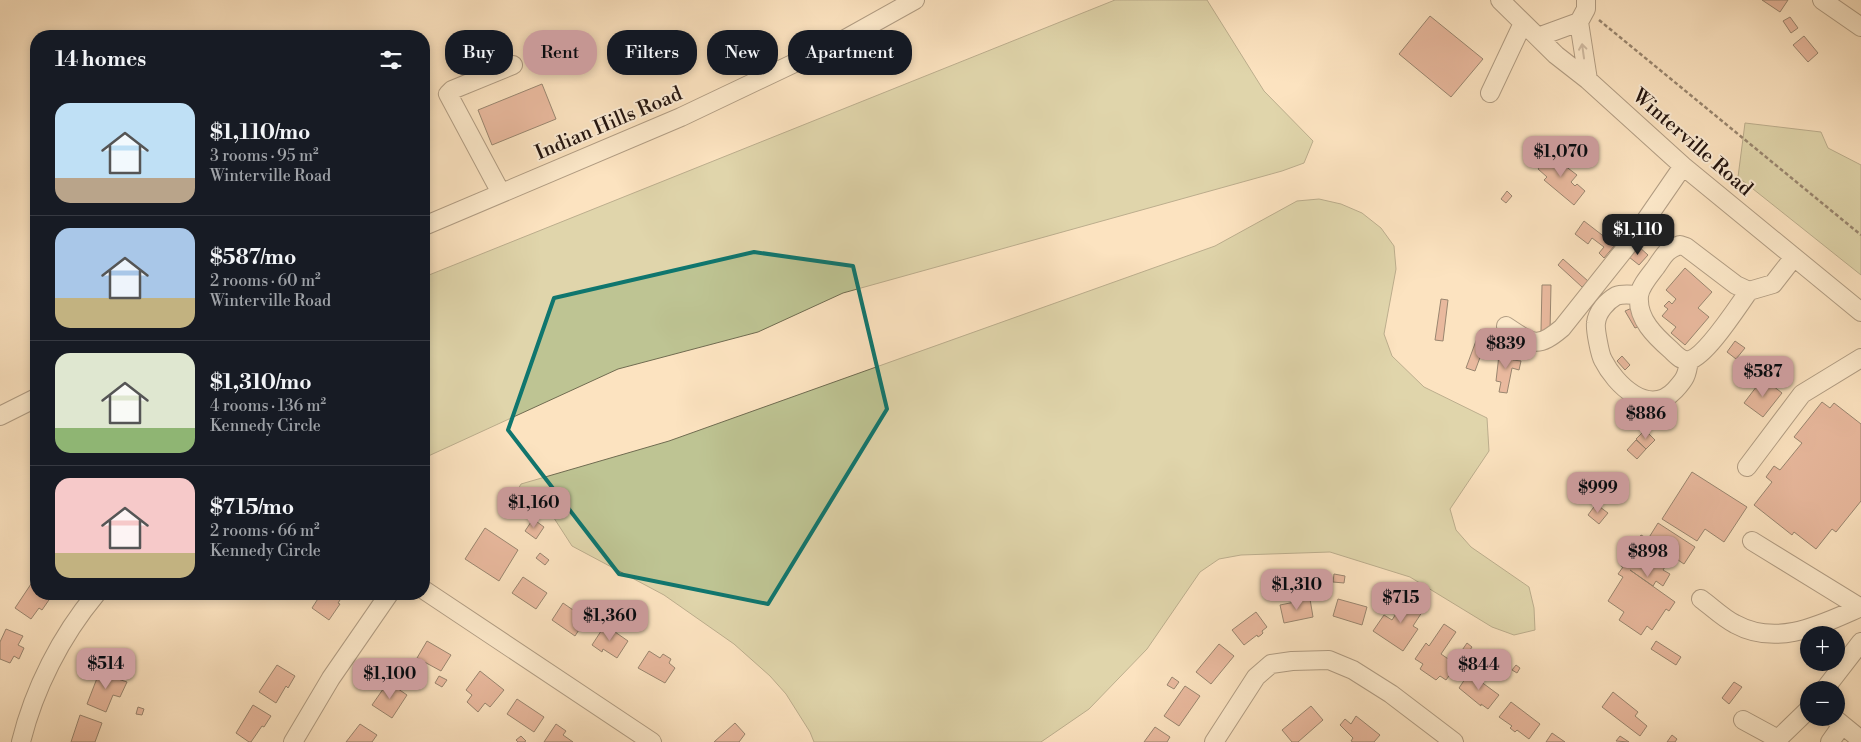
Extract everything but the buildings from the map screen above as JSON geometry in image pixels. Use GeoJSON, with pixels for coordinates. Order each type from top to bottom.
{"type":"FeatureCollection","features":[{"type":"Feature","properties":{"kind":"street","name":"Indian Hills Road"},"geometry":{"type":"LineString","coordinates":[[430,223],[681,117],[845,39],[915,0]]}},
{"type":"Feature","properties":{"kind":"street","name":"Winterville Road"},"geometry":{"type":"LineString","coordinates":[[1500,0],[1556,55],[1588,80],[1683,166],[1861,312]]}},
{"type":"Feature","properties":{"kind":"street"},"geometry":{"type":"LineString","coordinates":[[1586,0],[1586,9],[1579,22],[1588,80]]}},
{"type":"Feature","properties":{"kind":"street"},"geometry":{"type":"LineString","coordinates":[[1822,0],[1861,27]]}},
{"type":"Feature","properties":{"kind":"street"},"geometry":{"type":"LineString","coordinates":[[1538,37],[1579,22]]}},
{"type":"Feature","properties":{"kind":"street"},"geometry":{"type":"LineString","coordinates":[[1490,93],[1523,23]]}},
{"type":"Feature","properties":{"kind":"street"},"geometry":{"type":"LineString","coordinates":[[490,75],[452,90],[448,94],[501,193]]}},
{"type":"Feature","properties":{"kind":"street"},"geometry":{"type":"LineString","coordinates":[[1506,326],[1529,341],[1541,342],[1549,339],[1562,328],[1632,240],[1683,166]]}},
{"type":"Feature","properties":{"kind":"street"},"geometry":{"type":"LineString","coordinates":[[1749,291],[1736,285],[1680,245],[1669,248],[1646,281],[1639,295],[1640,310],[1653,335],[1680,358],[1689,360],[1696,357],[1709,346],[1749,291],[1773,284],[1794,258]]}},
{"type":"Feature","properties":{"kind":"street"},"geometry":{"type":"LineString","coordinates":[[1639,295],[1618,295],[1606,303],[1596,322],[1602,359],[1623,388],[1644,401],[1656,401],[1670,395],[1687,377],[1689,360]]}},
{"type":"Feature","properties":{"kind":"street"},"geometry":{"type":"LineString","coordinates":[[1747,467],[1802,394],[1861,358]]}},
{"type":"Feature","properties":{"kind":"street"},"geometry":{"type":"LineString","coordinates":[[0,416],[30,401]]}},
{"type":"Feature","properties":{"kind":"street"},"geometry":{"type":"LineString","coordinates":[[1752,541],[1860,608]]}},
{"type":"Feature","properties":{"kind":"street"},"geometry":{"type":"LineString","coordinates":[[430,594],[652,742]]}},
{"type":"Feature","properties":{"kind":"street"},"geometry":{"type":"LineString","coordinates":[[1701,599],[1735,624],[1759,632],[1780,635],[1816,626],[1860,608]]}},
{"type":"Feature","properties":{"kind":"street"},"geometry":{"type":"LineString","coordinates":[[21,742],[27,716],[38,689],[62,644],[91,600]]}},
{"type":"Feature","properties":{"kind":"street"},"geometry":{"type":"LineString","coordinates":[[293,742],[331,678],[385,600]]}},
{"type":"Feature","properties":{"kind":"street"},"geometry":{"type":"LineString","coordinates":[[1831,681],[1861,642]]}},
{"type":"Feature","properties":{"kind":"street"},"geometry":{"type":"LineString","coordinates":[[1214,742],[1256,677],[1271,664],[1292,661],[1329,660],[1353,670],[1391,694],[1454,742]]}},
{"type":"Feature","properties":{"kind":"street"},"geometry":{"type":"LineString","coordinates":[[1743,720],[1778,739],[1800,718]]}},
{"type":"Feature","properties":{"kind":"street"},"geometry":{"type":"LineString","coordinates":[[1830,742],[1836,726]]}},
{"type":"Feature","properties":{"kind":"street"},"geometry":{"type":"LineString","coordinates":[[1844,726],[1861,740]]}},
{"type":"Feature","properties":{"kind":"path"},"geometry":{"type":"LineString","coordinates":[[1597,18],[1861,235]]}},
{"type":"Feature","properties":{"kind":"highlighted area"},"geometry":{"type":"Polygon","coordinates":[[[754,252],[853,266],[887,409],[768,604],[619,574],[508,430],[554,298],[754,252]]]}},
{"type":"Feature","properties":{"kind":"green space"},"geometry":{"type":"Polygon","coordinates":[[[1115,0],[1207,0],[1264,91],[1313,141],[1304,163],[1282,171],[843,293],[758,332],[618,369],[430,455],[430,275],[1115,0]]]}},
{"type":"Feature","properties":{"kind":"green space"},"geometry":{"type":"Polygon","coordinates":[[[1745,123],[1821,132],[1828,148],[1861,165],[1861,275],[1738,177],[1745,123]]]}},
{"type":"Feature","properties":{"kind":"green space"},"geometry":{"type":"Polygon","coordinates":[[[1319,199],[1341,204],[1362,213],[1381,228],[1394,246],[1396,269],[1384,334],[1392,356],[1424,387],[1487,418],[1489,451],[1450,509],[1456,530],[1471,547],[1529,587],[1534,608],[1535,630],[1514,635],[1492,627],[1410,577],[1330,552],[1241,555],[1219,559],[1200,572],[1147,649],[1089,709],[1041,742],[814,742],[810,732],[786,694],[770,676],[734,644],[664,595],[572,546],[552,515],[516,493],[521,484],[669,441],[1215,246],[1297,201],[1319,199]]]}}]}
